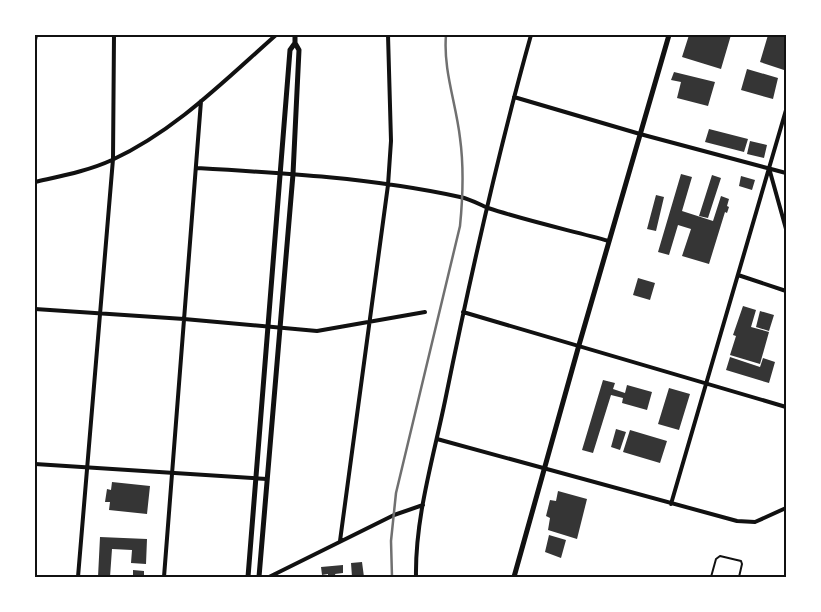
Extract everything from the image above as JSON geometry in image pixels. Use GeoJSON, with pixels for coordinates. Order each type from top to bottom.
{"type":"FeatureCollection","features":[{"type":"Feature","properties":{"kind":"street"},"geometry":{"type":"LineString","coordinates":[[35,40],[36,35]]}},
{"type":"Feature","properties":{"kind":"street"},"geometry":{"type":"LineString","coordinates":[[78,577],[113,159],[114,35]]}},
{"type":"Feature","properties":{"kind":"street"},"geometry":{"type":"LineString","coordinates":[[35,182],[74,173],[113,159],[163,131],[201,101],[276,35]]}},
{"type":"Feature","properties":{"kind":"street"},"geometry":{"type":"LineString","coordinates":[[259,577],[293,174],[298,50],[295,43],[295,35]]}},
{"type":"Feature","properties":{"kind":"street"},"geometry":{"type":"LineString","coordinates":[[340,541],[388,185],[391,141],[388,35]]}},
{"type":"Feature","properties":{"kind":"street"},"geometry":{"type":"LineString","coordinates":[[416,577],[420,520],[463,312],[514,97],[531,35]]}},
{"type":"Feature","properties":{"kind":"street"},"geometry":{"type":"LineString","coordinates":[[514,577],[579,344],[669,35]]}},
{"type":"Feature","properties":{"kind":"street"},"geometry":{"type":"LineString","coordinates":[[248,577],[290,50],[295,43]]}},
{"type":"Feature","properties":{"kind":"street"},"geometry":{"type":"LineString","coordinates":[[514,97],[640,134],[786,173]]}},
{"type":"Feature","properties":{"kind":"street"},"geometry":{"type":"LineString","coordinates":[[164,577],[201,101]]}},
{"type":"Feature","properties":{"kind":"street"},"geometry":{"type":"LineString","coordinates":[[670,504],[786,110]]}},
{"type":"Feature","properties":{"kind":"street"},"geometry":{"type":"LineString","coordinates":[[196,168],[293,174],[388,185],[463,198],[487,208],[609,241]]}},
{"type":"Feature","properties":{"kind":"street"},"geometry":{"type":"LineString","coordinates":[[769,168],[786,229]]}},
{"type":"Feature","properties":{"kind":"street"},"geometry":{"type":"LineString","coordinates":[[738,275],[786,291]]}},
{"type":"Feature","properties":{"kind":"street"},"geometry":{"type":"LineString","coordinates":[[35,309],[317,331],[424,312]]}},
{"type":"Feature","properties":{"kind":"street"},"geometry":{"type":"LineString","coordinates":[[463,312],[579,344],[786,407]]}},
{"type":"Feature","properties":{"kind":"street"},"geometry":{"type":"LineString","coordinates":[[437,439],[670,504],[748,523],[786,508]]}},
{"type":"Feature","properties":{"kind":"street"},"geometry":{"type":"LineString","coordinates":[[35,464],[267,479]]}},
{"type":"Feature","properties":{"kind":"street"},"geometry":{"type":"LineString","coordinates":[[269,577],[340,541],[423,505]]}},
{"type":"Feature","properties":{"kind":"lane"},"geometry":{"type":"LineString","coordinates":[[711,577],[716,559],[720,556],[741,561],[739,577]]}},
{"type":"Feature","properties":{"kind":"building"},"geometry":{"type":"Polygon","coordinates":[[[689,35],[731,35],[721,69],[682,57],[689,35]]]}},
{"type":"Feature","properties":{"kind":"building"},"geometry":{"type":"Polygon","coordinates":[[[768,35],[786,35],[786,63],[784,70],[760,62],[768,35]]]}},
{"type":"Feature","properties":{"kind":"building"},"geometry":{"type":"Polygon","coordinates":[[[747,69],[778,78],[773,99],[741,90],[747,69]]]}},
{"type":"Feature","properties":{"kind":"building"},"geometry":{"type":"Polygon","coordinates":[[[674,72],[715,82],[708,106],[677,98],[681,82],[671,80],[674,72]]]}},
{"type":"Feature","properties":{"kind":"building"},"geometry":{"type":"Polygon","coordinates":[[[709,129],[748,139],[744,152],[705,142],[709,129]]]}},
{"type":"Feature","properties":{"kind":"building"},"geometry":{"type":"Polygon","coordinates":[[[750,141],[767,145],[764,158],[747,154],[750,141]]]}},
{"type":"Feature","properties":{"kind":"building"},"geometry":{"type":"Polygon","coordinates":[[[681,174],[692,177],[682,211],[713,221],[721,196],[729,199],[727,206],[729,207],[727,213],[725,212],[709,264],[682,256],[691,229],[678,225],[669,255],[658,252],[681,174]]]}},
{"type":"Feature","properties":{"kind":"building"},"geometry":{"type":"Polygon","coordinates":[[[712,175],[721,178],[708,218],[699,216],[712,175]]]}},
{"type":"Feature","properties":{"kind":"building"},"geometry":{"type":"Polygon","coordinates":[[[741,176],[755,180],[752,190],[739,186],[741,176]]]}},
{"type":"Feature","properties":{"kind":"building"},"geometry":{"type":"Polygon","coordinates":[[[656,195],[664,197],[656,231],[647,229],[656,195]]]}},
{"type":"Feature","properties":{"kind":"building"},"geometry":{"type":"Polygon","coordinates":[[[638,278],[655,283],[650,300],[633,295],[638,278]]]}},
{"type":"Feature","properties":{"kind":"building"},"geometry":{"type":"Polygon","coordinates":[[[743,306],[756,310],[751,327],[769,332],[760,364],[730,355],[736,336],[733,335],[743,306]]]}},
{"type":"Feature","properties":{"kind":"building"},"geometry":{"type":"Polygon","coordinates":[[[760,311],[774,315],[769,331],[756,327],[760,311]]]}},
{"type":"Feature","properties":{"kind":"building"},"geometry":{"type":"Polygon","coordinates":[[[730,357],[760,367],[763,358],[775,362],[769,383],[726,370],[730,357]]]}},
{"type":"Feature","properties":{"kind":"building"},"geometry":{"type":"Polygon","coordinates":[[[603,380],[615,383],[613,389],[625,393],[627,385],[652,392],[647,410],[622,403],[623,398],[611,395],[593,453],[582,450],[603,380]]]}},
{"type":"Feature","properties":{"kind":"building"},"geometry":{"type":"Polygon","coordinates":[[[669,388],[690,394],[679,430],[658,424],[669,388]]]}},
{"type":"Feature","properties":{"kind":"building"},"geometry":{"type":"Polygon","coordinates":[[[616,429],[626,432],[620,450],[611,447],[616,429]]]}},
{"type":"Feature","properties":{"kind":"building"},"geometry":{"type":"Polygon","coordinates":[[[630,430],[667,441],[660,463],[623,452],[630,430]]]}},
{"type":"Feature","properties":{"kind":"building"},"geometry":{"type":"Polygon","coordinates":[[[112,482],[150,486],[147,514],[109,510],[110,502],[105,502],[107,489],[111,490],[112,482]]]}},
{"type":"Feature","properties":{"kind":"building"},"geometry":{"type":"Polygon","coordinates":[[[558,491],[587,499],[577,539],[548,530],[550,518],[546,516],[550,500],[556,501],[558,491]]]}},
{"type":"Feature","properties":{"kind":"building"},"geometry":{"type":"Polygon","coordinates":[[[549,535],[566,540],[561,558],[545,552],[549,535]]]}},
{"type":"Feature","properties":{"kind":"building"},"geometry":{"type":"Polygon","coordinates":[[[100,537],[147,539],[146,564],[131,563],[132,550],[112,549],[110,577],[98,577],[100,537]]]}},
{"type":"Feature","properties":{"kind":"building"},"geometry":{"type":"Polygon","coordinates":[[[362,562],[364,577],[352,577],[351,563],[362,562]]]}},
{"type":"Feature","properties":{"kind":"building"},"geometry":{"type":"Polygon","coordinates":[[[343,565],[343,573],[335,574],[336,577],[328,577],[328,574],[322,575],[321,567],[343,565]]]}},
{"type":"Feature","properties":{"kind":"building"},"geometry":{"type":"Polygon","coordinates":[[[133,570],[144,571],[144,577],[133,577],[133,570]]]}},
{"type":"Feature","properties":{"kind":"railway"},"geometry":{"type":"LineString","coordinates":[[392,577],[391,541],[396,493],[460,226],[462,160],[458,125],[446,61],[446,35]]}}]}
